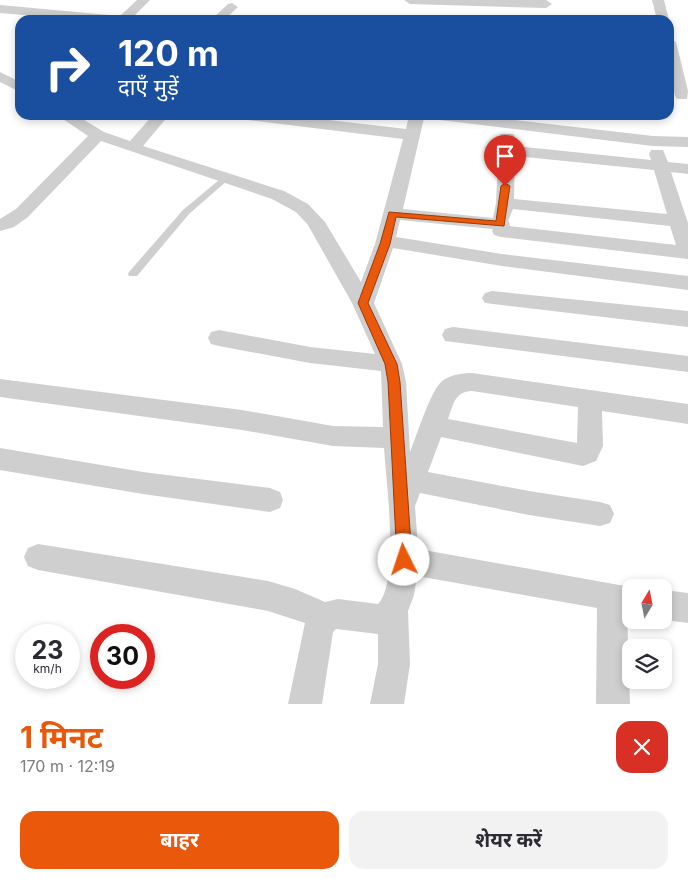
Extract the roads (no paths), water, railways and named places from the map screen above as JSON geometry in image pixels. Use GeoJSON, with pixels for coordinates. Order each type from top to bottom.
{"type":"FeatureCollection","features":[{"type":"Feature","properties":{"kind":"street"},"geometry":{"type":"LineString","coordinates":[[129,15],[144,0]]}},
{"type":"Feature","properties":{"kind":"street"},"geometry":{"type":"LineString","coordinates":[[410,0],[546,6]]}},
{"type":"Feature","properties":{"kind":"street"},"geometry":{"type":"LineString","coordinates":[[658,0],[662,15]]}},
{"type":"Feature","properties":{"kind":"street"},"geometry":{"type":"LineString","coordinates":[[223,15],[232,7]]}},
{"type":"Feature","properties":{"kind":"street"},"geometry":{"type":"LineString","coordinates":[[0,9],[68,15]]}},
{"type":"Feature","properties":{"kind":"street"},"geometry":{"type":"LineString","coordinates":[[674,67],[680,96]]}},
{"type":"Feature","properties":{"kind":"street"},"geometry":{"type":"LineString","coordinates":[[0,72],[15,73]]}},
{"type":"Feature","properties":{"kind":"street"},"geometry":{"type":"LineString","coordinates":[[0,76],[15,85]]}},
{"type":"Feature","properties":{"kind":"street"},"geometry":{"type":"LineString","coordinates":[[73,120],[98,135],[278,195],[302,208],[316,222],[363,303],[391,364],[394,382],[404,560],[393,611],[394,664],[387,704]]}},
{"type":"Feature","properties":{"kind":"street"},"geometry":{"type":"LineString","coordinates":[[133,148],[157,120]]}},
{"type":"Feature","properties":{"kind":"street"},"geometry":{"type":"LineString","coordinates":[[289,120],[412,135]]}},
{"type":"Feature","properties":{"kind":"street"},"geometry":{"type":"LineString","coordinates":[[363,303],[385,241],[416,120]]}},
{"type":"Feature","properties":{"kind":"street"},"geometry":{"type":"LineString","coordinates":[[473,120],[653,141],[688,142]]}},
{"type":"Feature","properties":{"kind":"street"},"geometry":{"type":"LineString","coordinates":[[502,260],[501,227],[504,203],[507,124]]}},
{"type":"Feature","properties":{"kind":"street"},"geometry":{"type":"LineString","coordinates":[[0,225],[22,214],[98,135]]}},
{"type":"Feature","properties":{"kind":"street"},"geometry":{"type":"LineString","coordinates":[[392,214],[688,252],[681,219],[668,191],[653,141]]}},
{"type":"Feature","properties":{"kind":"street"},"geometry":{"type":"LineString","coordinates":[[506,150],[688,169]]}},
{"type":"Feature","properties":{"kind":"street"},"geometry":{"type":"LineString","coordinates":[[668,191],[688,193]]}},
{"type":"Feature","properties":{"kind":"street"},"geometry":{"type":"LineString","coordinates":[[504,203],[681,219]]}},
{"type":"Feature","properties":{"kind":"street"},"geometry":{"type":"LineString","coordinates":[[385,241],[502,260],[688,283]]}},
{"type":"Feature","properties":{"kind":"street"},"geometry":{"type":"LineString","coordinates":[[492,298],[688,319]]}},
{"type":"Feature","properties":{"kind":"street"},"geometry":{"type":"LineString","coordinates":[[453,335],[688,364]]}},
{"type":"Feature","properties":{"kind":"street"},"geometry":{"type":"LineString","coordinates":[[220,338],[310,355],[391,364]]}},
{"type":"Feature","properties":{"kind":"street"},"geometry":{"type":"LineString","coordinates":[[401,508],[445,394],[451,386],[459,382],[472,382],[688,414]]}},
{"type":"Feature","properties":{"kind":"street"},"geometry":{"type":"LineString","coordinates":[[0,388],[242,420],[333,436],[396,438]]}},
{"type":"Feature","properties":{"kind":"street"},"geometry":{"type":"LineString","coordinates":[[433,426],[583,455],[587,453],[590,446],[590,399]]}},
{"type":"Feature","properties":{"kind":"street"},"geometry":{"type":"LineString","coordinates":[[0,459],[125,480],[270,500]]}},
{"type":"Feature","properties":{"kind":"street"},"geometry":{"type":"LineString","coordinates":[[412,480],[529,503],[600,514]]}},
{"type":"Feature","properties":{"kind":"street"},"geometry":{"type":"LineString","coordinates":[[38,557],[268,596],[295,604],[326,617]]}},
{"type":"Feature","properties":{"kind":"street"},"geometry":{"type":"LineString","coordinates":[[404,560],[622,598],[613,704]]}},
{"type":"Feature","properties":{"kind":"street"},"geometry":{"type":"LineString","coordinates":[[672,606],[688,608]]}},
{"type":"Feature","properties":{"kind":"street"},"geometry":{"type":"LineString","coordinates":[[305,704],[319,626],[326,617],[332,614],[342,614],[380,619],[388,616],[393,611]]}},
{"type":"Feature","properties":{"kind":"lane"},"geometry":{"type":"LineString","coordinates":[[133,274],[186,212],[225,178]]}}]}
